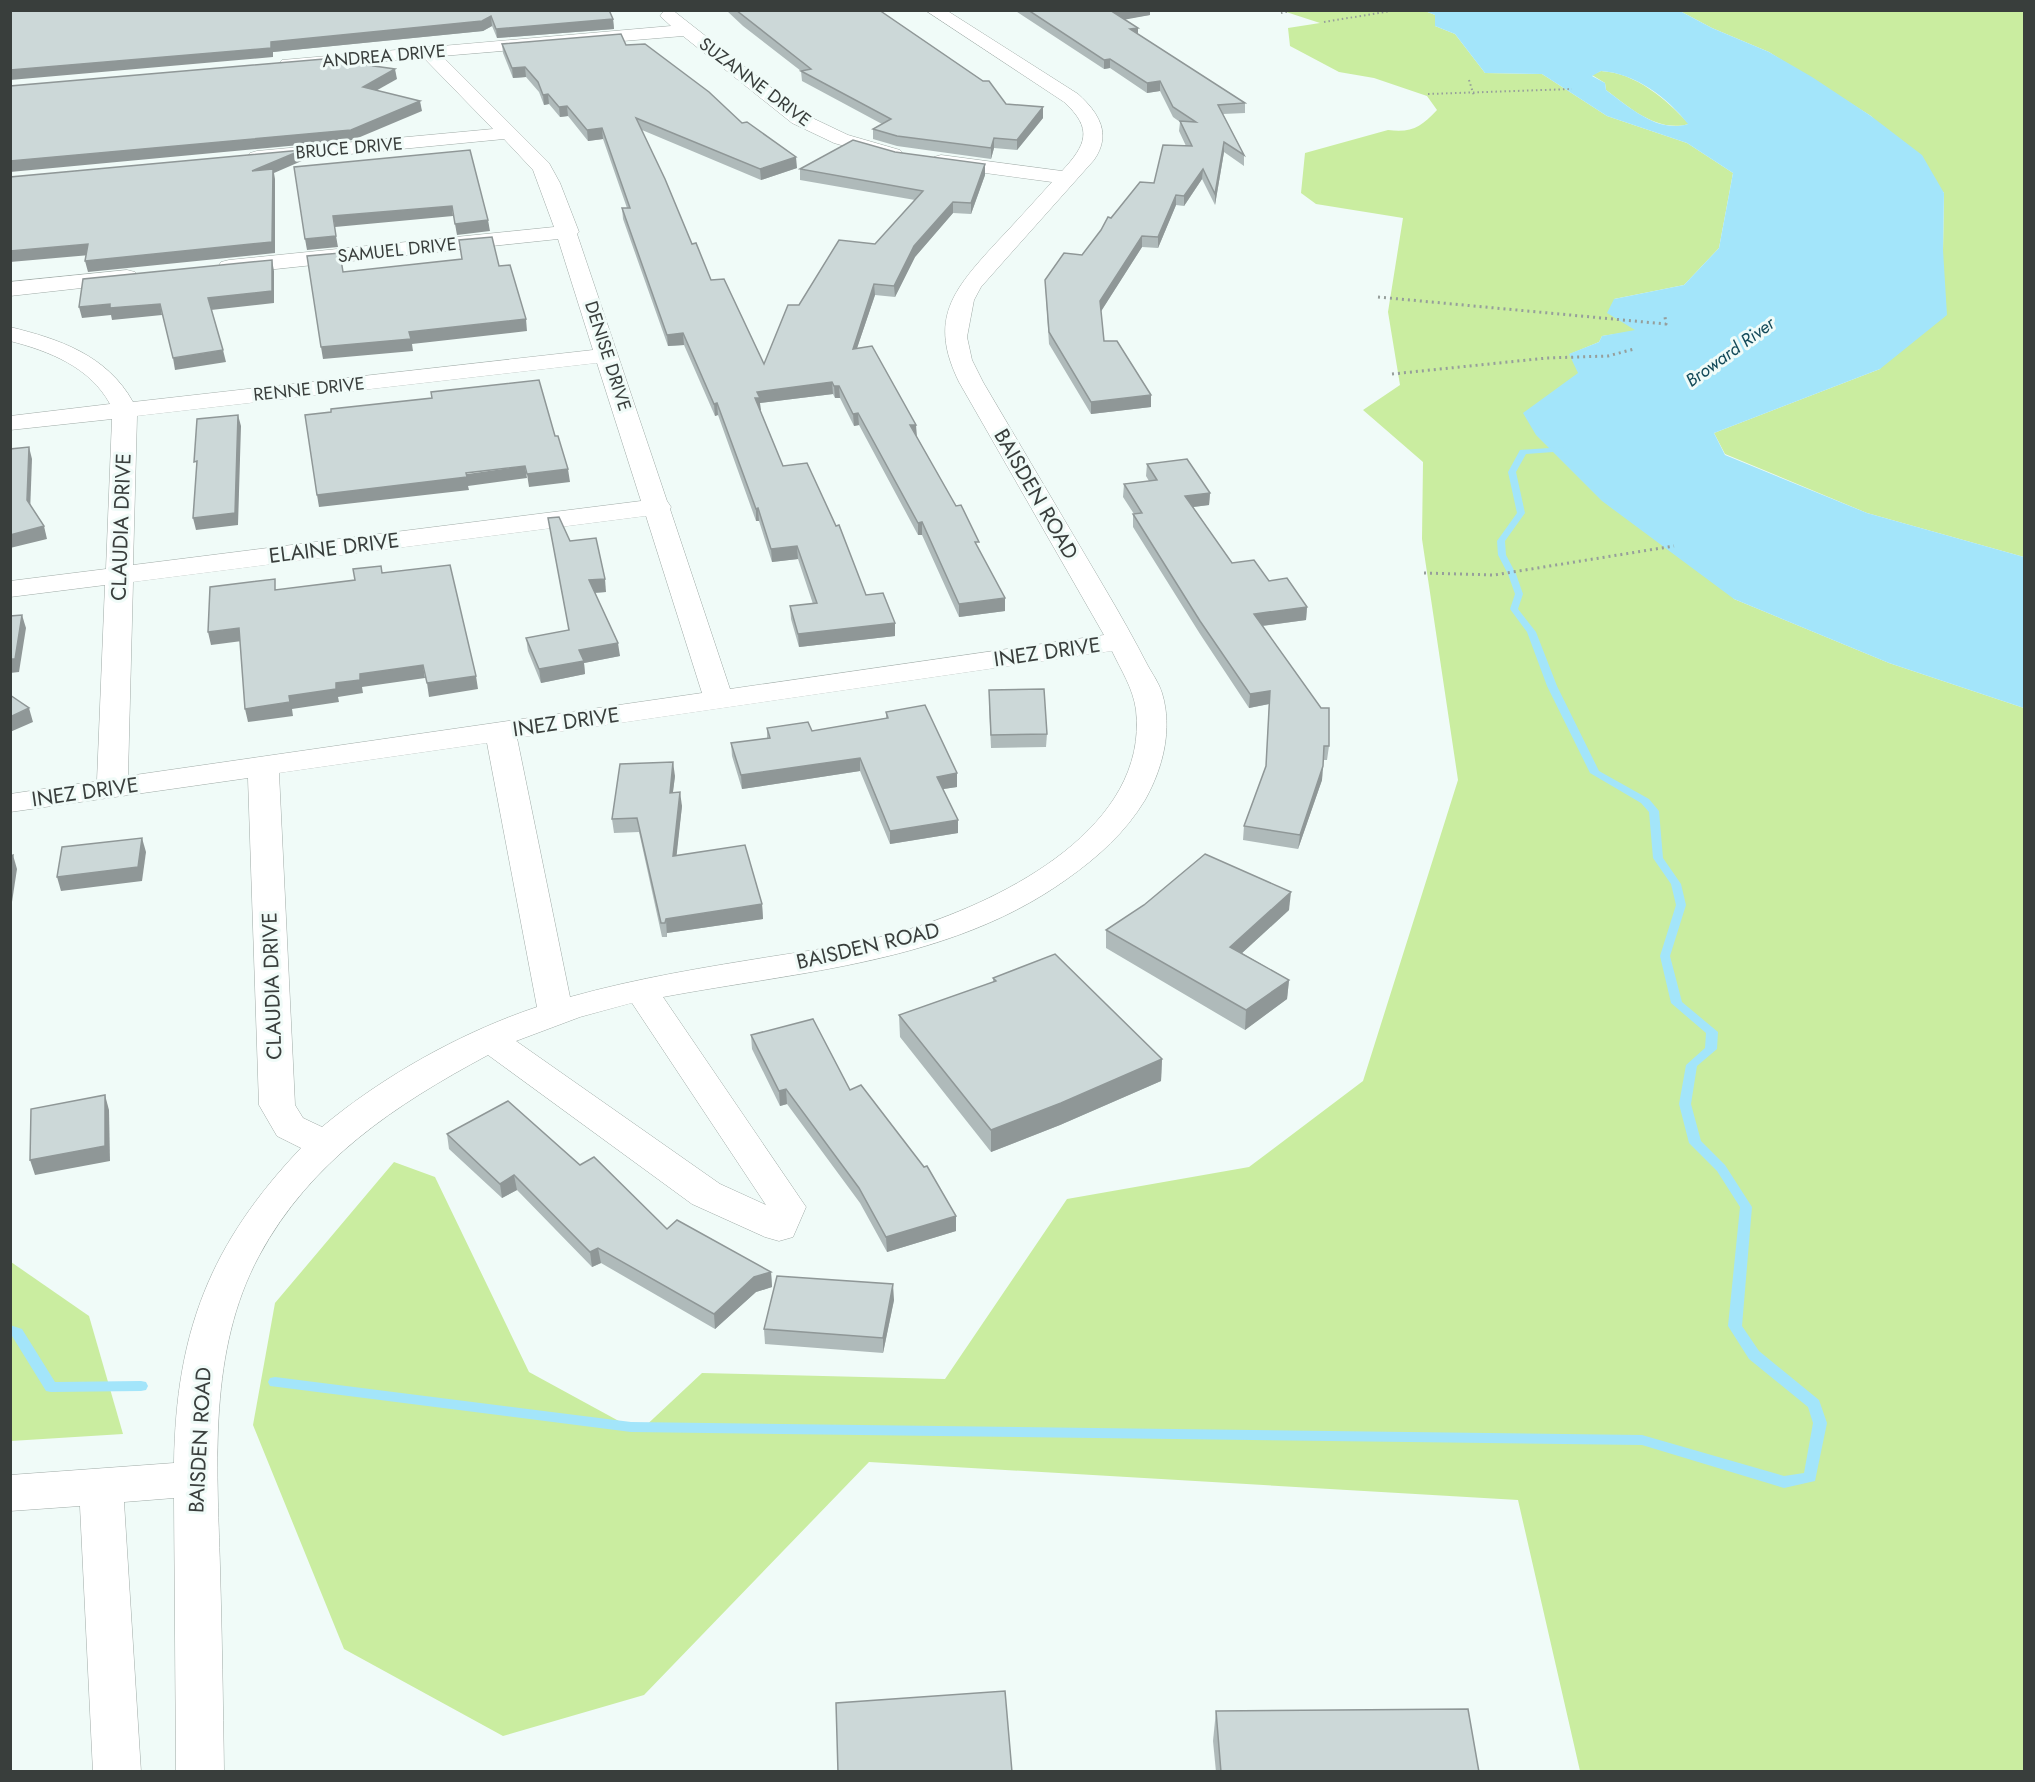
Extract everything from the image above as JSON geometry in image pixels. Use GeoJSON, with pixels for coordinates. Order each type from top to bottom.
{"type":"FeatureCollection","features":[{"type":"Feature","properties":{"kind":"street","name":"SUZANNE DRIVE"},"geometry":{"type":"LineString","coordinates":[[662,10],[799,119],[817,129],[871,149],[921,159],[1067,178]]}},
{"type":"Feature","properties":{"kind":"street","name":"BAISDEN ROAD"},"geometry":{"type":"LineString","coordinates":[[200,1772],[195,1479],[197,1410],[204,1356],[218,1306],[238,1258],[270,1208],[326,1145],[367,1110],[402,1087],[489,1039],[556,1013],[641,990],[868,950],[947,928],[1003,905],[1047,882],[1092,845],[1115,822],[1134,793],[1147,764],[1151,731],[1147,694],[1122,641],[971,382],[960,360],[956,337],[958,317],[971,285],[1087,156],[1094,144],[1095,133],[1092,120],[1071,98],[933,10]]}},
{"type":"Feature","properties":{"kind":"street","name":"ANDREA DRIVE"},"geometry":{"type":"LineString","coordinates":[[273,65],[687,30]]}},
{"type":"Feature","properties":{"kind":"street","name":"DENISE DRIVE"},"geometry":{"type":"LineString","coordinates":[[428,52],[542,167],[550,183],[658,507],[719,700]]}},
{"type":"Feature","properties":{"kind":"street","name":"BRUCE DRIVE"},"geometry":{"type":"LineString","coordinates":[[236,159],[509,133]]}},
{"type":"Feature","properties":{"kind":"street","name":"SAMUEL DRIVE"},"geometry":{"type":"LineString","coordinates":[[212,269],[568,232]]}},
{"type":"Feature","properties":{"kind":"street"},"geometry":{"type":"LineString","coordinates":[[10,289],[153,275]]}},
{"type":"Feature","properties":{"kind":"street"},"geometry":{"type":"LineString","coordinates":[[10,334],[45,344],[89,365],[109,382],[119,395],[125,410]]}},
{"type":"Feature","properties":{"kind":"street","name":"RENNE DRIVE"},"geometry":{"type":"LineString","coordinates":[[10,423],[607,355]]}},
{"type":"Feature","properties":{"kind":"street","name":"CLAUDIA DRIVE"},"geometry":{"type":"LineString","coordinates":[[112,788],[125,410]]}},
{"type":"Feature","properties":{"kind":"street","name":"ELAINE DRIVE"},"geometry":{"type":"LineString","coordinates":[[10,589],[658,507]]}},
{"type":"Feature","properties":{"kind":"street","name":"INEZ DRIVE"},"geometry":{"type":"LineString","coordinates":[[10,802],[1122,641]]}},
{"type":"Feature","properties":{"kind":"street"},"geometry":{"type":"LineString","coordinates":[[500,731],[556,1013]]}},
{"type":"Feature","properties":{"kind":"street","name":"CLAUDIA DRIVE"},"geometry":{"type":"LineString","coordinates":[[263,766],[277,1105],[290,1126],[326,1145]]}},
{"type":"Feature","properties":{"kind":"street"},"geometry":{"type":"LineString","coordinates":[[489,1039],[706,1194],[779,1227],[787,1207],[641,990]]}},
{"type":"Feature","properties":{"kind":"street"},"geometry":{"type":"LineString","coordinates":[[10,1494],[195,1479]]}},
{"type":"Feature","properties":{"kind":"street"},"geometry":{"type":"LineString","coordinates":[[101,1486],[117,1772]]}},
{"type":"Feature","properties":{"kind":"path"},"geometry":{"type":"LineString","coordinates":[[1281,13],[1294,10]]}},
{"type":"Feature","properties":{"kind":"path"},"geometry":{"type":"LineString","coordinates":[[1324,22],[1397,10]]}},
{"type":"Feature","properties":{"kind":"path"},"geometry":{"type":"LineString","coordinates":[[1469,80],[1473,94]]}},
{"type":"Feature","properties":{"kind":"path"},"geometry":{"type":"LineString","coordinates":[[1428,94],[1572,89]]}},
{"type":"Feature","properties":{"kind":"path"},"geometry":{"type":"LineString","coordinates":[[1378,297],[1666,324],[1665,317]]}},
{"type":"Feature","properties":{"kind":"path"},"geometry":{"type":"LineString","coordinates":[[1392,374],[1547,358],[1608,356],[1634,349]]}},
{"type":"Feature","properties":{"kind":"path"},"geometry":{"type":"LineString","coordinates":[[1424,573],[1494,575],[1674,546]]}},
{"type":"Feature","properties":{"kind":"green space"},"geometry":{"type":"Polygon","coordinates":[[[1283,11],[1425,11],[1435,15],[1435,26],[1455,34],[1485,73],[1542,74],[1607,116],[1687,143],[1733,173],[1719,248],[1684,285],[1614,299],[1636,331],[1602,336],[1599,342],[1570,354],[1579,373],[1734,599],[1889,663],[2024,708],[2024,1771],[1580,1771],[1518,1500],[869,1462],[644,1695],[503,1736],[344,1649],[253,1425],[275,1303],[394,1162],[435,1177],[529,1372],[639,1432],[702,1373],[945,1379],[1067,1199],[1249,1167],[1363,1081],[1458,780],[1422,539],[1423,462],[1363,410],[1400,385],[1388,312],[1403,218],[1316,204],[1301,193],[1305,153],[1388,130],[1404,131],[1416,128],[1437,110],[1427,96],[1374,78],[1339,72],[1290,46],[1288,28],[1320,23],[1283,11]]]}},
{"type":"Feature","properties":{"kind":"green space"},"geometry":{"type":"Polygon","coordinates":[[[1680,11],[2024,11],[2024,557],[1867,513],[1725,454],[1714,433],[1880,369],[1943,250],[1944,193],[1871,116],[1769,52],[1712,28],[1680,11]]]}},
{"type":"Feature","properties":{"kind":"green space"},"geometry":{"type":"Polygon","coordinates":[[[1601,71],[1638,82],[1670,105],[1689,124],[1666,125],[1634,111],[1606,90],[1605,83],[1592,75],[1601,71]]]}},
{"type":"Feature","properties":{"kind":"green space"},"geometry":{"type":"Polygon","coordinates":[[[11,1262],[89,1316],[123,1434],[11,1441],[11,1262]]]}},
{"type":"Feature","properties":{"kind":"water","name":"Broward River"},"geometry":{"type":"Polygon","coordinates":[[[1425,11],[1680,11],[1712,28],[1769,52],[1812,77],[1871,116],[1922,155],[1944,193],[1943,250],[1947,315],[1880,369],[1714,433],[1725,455],[1867,513],[2024,557],[2024,708],[1889,663],[1734,599],[1602,501],[1536,435],[1523,413],[1578,373],[1569,354],[1599,342],[1602,336],[1635,330],[1607,313],[1614,299],[1684,285],[1719,248],[1733,173],[1687,143],[1607,116],[1542,74],[1485,73],[1455,34],[1435,26],[1435,15],[1425,11]],[[1601,71],[1592,76],[1605,83],[1606,90],[1644,117],[1666,125],[1688,124],[1661,96],[1626,76],[1601,71]]]}},
{"type":"Feature","properties":{"kind":"building"},"geometry":{"type":"Polygon","coordinates":[[[10,10],[609,10],[613,19],[496,29],[491,16],[482,21],[271,42],[271,48],[10,70],[10,10]]]}},
{"type":"Feature","properties":{"kind":"building"},"geometry":{"type":"Polygon","coordinates":[[[736,10],[879,10],[983,81],[989,81],[1006,104],[1043,107],[1017,140],[994,138],[991,148],[897,136],[873,129],[891,119],[801,71],[811,69],[736,10]]]}},
{"type":"Feature","properties":{"kind":"building"},"geometry":{"type":"Polygon","coordinates":[[[1028,10],[1122,10],[1113,12],[1138,28],[1130,29],[1245,103],[1218,105],[1244,155],[1224,142],[1215,194],[1203,169],[1184,196],[1176,195],[1158,237],[1142,236],[1100,301],[1104,341],[1117,341],[1151,395],[1091,402],[1049,332],[1045,280],[1064,253],[1082,255],[1108,217],[1111,218],[1140,182],[1154,183],[1163,145],[1192,146],[1180,121],[1196,122],[1173,107],[1160,81],[1147,83],[1110,59],[1104,60],[1028,10]]]}},
{"type":"Feature","properties":{"kind":"building"},"geometry":{"type":"Polygon","coordinates":[[[621,34],[626,45],[645,44],[709,92],[742,123],[747,122],[796,157],[760,169],[636,118],[692,244],[696,243],[711,280],[724,279],[764,364],[788,305],[799,305],[839,240],[875,244],[923,191],[800,169],[853,140],[895,152],[985,164],[971,203],[953,202],[914,246],[894,286],[874,284],[853,349],[872,346],[916,425],[910,425],[956,506],[961,505],[979,542],[975,542],[1005,598],[959,604],[922,522],[918,523],[858,413],[853,414],[839,386],[834,386],[832,382],[757,392],[760,398],[755,398],[783,466],[807,463],[836,526],[839,525],[866,595],[883,593],[895,623],[798,634],[790,606],[817,603],[797,546],[771,549],[758,508],[756,509],[717,403],[714,404],[683,333],[667,335],[622,208],[630,208],[602,128],[587,130],[567,106],[559,107],[548,94],[543,95],[538,82],[525,67],[512,68],[502,44],[621,34]]]}},
{"type":"Feature","properties":{"kind":"building"},"geometry":{"type":"Polygon","coordinates":[[[324,59],[395,69],[363,87],[420,101],[351,130],[10,161],[10,86],[324,59]]]}},
{"type":"Feature","properties":{"kind":"building"},"geometry":{"type":"Polygon","coordinates":[[[302,150],[252,171],[273,169],[272,242],[85,261],[88,244],[10,251],[10,177],[302,150]]]}},
{"type":"Feature","properties":{"kind":"building"},"geometry":{"type":"Polygon","coordinates":[[[470,150],[488,220],[455,224],[452,206],[333,216],[336,236],[305,239],[294,167],[470,150]]]}},
{"type":"Feature","properties":{"kind":"building"},"geometry":{"type":"Polygon","coordinates":[[[492,237],[499,266],[510,265],[526,319],[409,332],[411,339],[321,347],[307,256],[340,253],[343,272],[462,259],[459,240],[492,237]]]}},
{"type":"Feature","properties":{"kind":"building"},"geometry":{"type":"Polygon","coordinates":[[[272,260],[272,291],[208,298],[223,350],[173,358],[160,304],[110,308],[110,304],[79,307],[83,279],[272,260]]]}},
{"type":"Feature","properties":{"kind":"building"},"geometry":{"type":"Polygon","coordinates":[[[539,380],[555,436],[558,436],[568,469],[527,474],[525,466],[466,473],[467,477],[317,495],[305,415],[331,412],[331,409],[432,398],[431,392],[539,380]]]}},
{"type":"Feature","properties":{"kind":"building"},"geometry":{"type":"Polygon","coordinates":[[[238,415],[235,513],[193,518],[197,419],[238,415]]]}},
{"type":"Feature","properties":{"kind":"building"},"geometry":{"type":"Polygon","coordinates":[[[29,447],[27,500],[44,526],[10,535],[10,449],[29,447]]]}},
{"type":"Feature","properties":{"kind":"building"},"geometry":{"type":"Polygon","coordinates":[[[1187,459],[1210,493],[1185,496],[1232,563],[1254,560],[1269,581],[1287,578],[1307,607],[1254,614],[1321,708],[1329,708],[1329,746],[1324,746],[1323,766],[1300,835],[1244,826],[1266,766],[1270,691],[1250,694],[1200,621],[1133,514],[1142,513],[1124,484],[1157,480],[1147,464],[1187,459]]]}},
{"type":"Feature","properties":{"kind":"building"},"geometry":{"type":"Polygon","coordinates":[[[559,517],[570,541],[596,538],[605,579],[589,580],[618,643],[579,650],[584,661],[539,669],[526,638],[569,630],[548,518],[559,517]]]}},
{"type":"Feature","properties":{"kind":"building"},"geometry":{"type":"Polygon","coordinates":[[[450,565],[476,676],[427,683],[423,665],[360,674],[360,680],[336,683],[336,689],[289,696],[290,702],[245,709],[239,628],[208,632],[210,587],[275,579],[275,590],[355,580],[353,569],[381,566],[382,573],[450,565]]]}},
{"type":"Feature","properties":{"kind":"building"},"geometry":{"type":"Polygon","coordinates":[[[22,615],[15,659],[10,659],[10,616],[22,615]]]}},
{"type":"Feature","properties":{"kind":"building"},"geometry":{"type":"Polygon","coordinates":[[[1044,689],[1047,734],[991,735],[989,690],[1044,689]]]}},
{"type":"Feature","properties":{"kind":"building"},"geometry":{"type":"Polygon","coordinates":[[[10,695],[29,708],[10,717],[10,695]]]}},
{"type":"Feature","properties":{"kind":"building"},"geometry":{"type":"Polygon","coordinates":[[[925,705],[957,773],[937,777],[958,820],[890,831],[860,758],[741,775],[731,743],[770,738],[767,728],[808,722],[812,731],[888,718],[886,712],[925,705]]]}},
{"type":"Feature","properties":{"kind":"building"},"geometry":{"type":"Polygon","coordinates":[[[673,762],[670,793],[680,792],[673,856],[745,845],[762,904],[666,919],[665,923],[661,923],[637,818],[612,819],[620,764],[673,762]]]}},
{"type":"Feature","properties":{"kind":"building"},"geometry":{"type":"Polygon","coordinates":[[[142,838],[138,867],[57,877],[62,847],[142,838]]]}},
{"type":"Feature","properties":{"kind":"building"},"geometry":{"type":"Polygon","coordinates":[[[1205,854],[1291,892],[1230,947],[1289,980],[1246,1010],[1106,930],[1144,905],[1205,854]]]}},
{"type":"Feature","properties":{"kind":"building"},"geometry":{"type":"Polygon","coordinates":[[[1055,954],[1162,1059],[1061,1103],[991,1130],[899,1015],[996,981],[993,978],[1055,954]]]}},
{"type":"Feature","properties":{"kind":"building"},"geometry":{"type":"Polygon","coordinates":[[[813,1019],[850,1090],[861,1085],[924,1167],[927,1166],[956,1216],[886,1237],[859,1188],[786,1089],[779,1091],[751,1035],[813,1019]]]}},
{"type":"Feature","properties":{"kind":"building"},"geometry":{"type":"Polygon","coordinates":[[[105,1095],[105,1146],[30,1160],[31,1109],[105,1095]]]}},
{"type":"Feature","properties":{"kind":"building"},"geometry":{"type":"Polygon","coordinates":[[[508,1101],[580,1165],[594,1157],[667,1229],[677,1220],[771,1272],[754,1277],[714,1314],[598,1248],[590,1252],[514,1175],[500,1184],[447,1134],[508,1101]]]}},
{"type":"Feature","properties":{"kind":"building"},"geometry":{"type":"Polygon","coordinates":[[[777,1276],[893,1284],[883,1338],[764,1329],[777,1276]]]}},
{"type":"Feature","properties":{"kind":"building"},"geometry":{"type":"Polygon","coordinates":[[[1005,1691],[1012,1772],[838,1772],[836,1703],[1005,1691]]]}},
{"type":"Feature","properties":{"kind":"building"},"geometry":{"type":"Polygon","coordinates":[[[1468,1709],[1479,1772],[1221,1772],[1216,1711],[1468,1709]]]}},
{"type":"Feature","properties":{"kind":"waterway"},"geometry":{"type":"LineString","coordinates":[[275,1382],[631,1427],[1642,1440],[1784,1482],[1810,1477],[1820,1423],[1814,1404],[1754,1355],[1735,1326],[1746,1207],[1721,1168],[1695,1143],[1685,1104],[1692,1065],[1711,1049],[1712,1032],[1677,1003],[1665,956],[1681,905],[1676,884],[1658,858],[1654,811],[1645,801],[1595,773],[1552,686],[1531,632],[1514,609],[1519,594],[1502,555],[1501,541],[1521,513],[1512,472],[1523,452],[1564,449]]}},
{"type":"Feature","properties":{"kind":"waterway"},"geometry":{"type":"LineString","coordinates":[[10,1330],[17,1332],[51,1387],[141,1386]]}}]}
